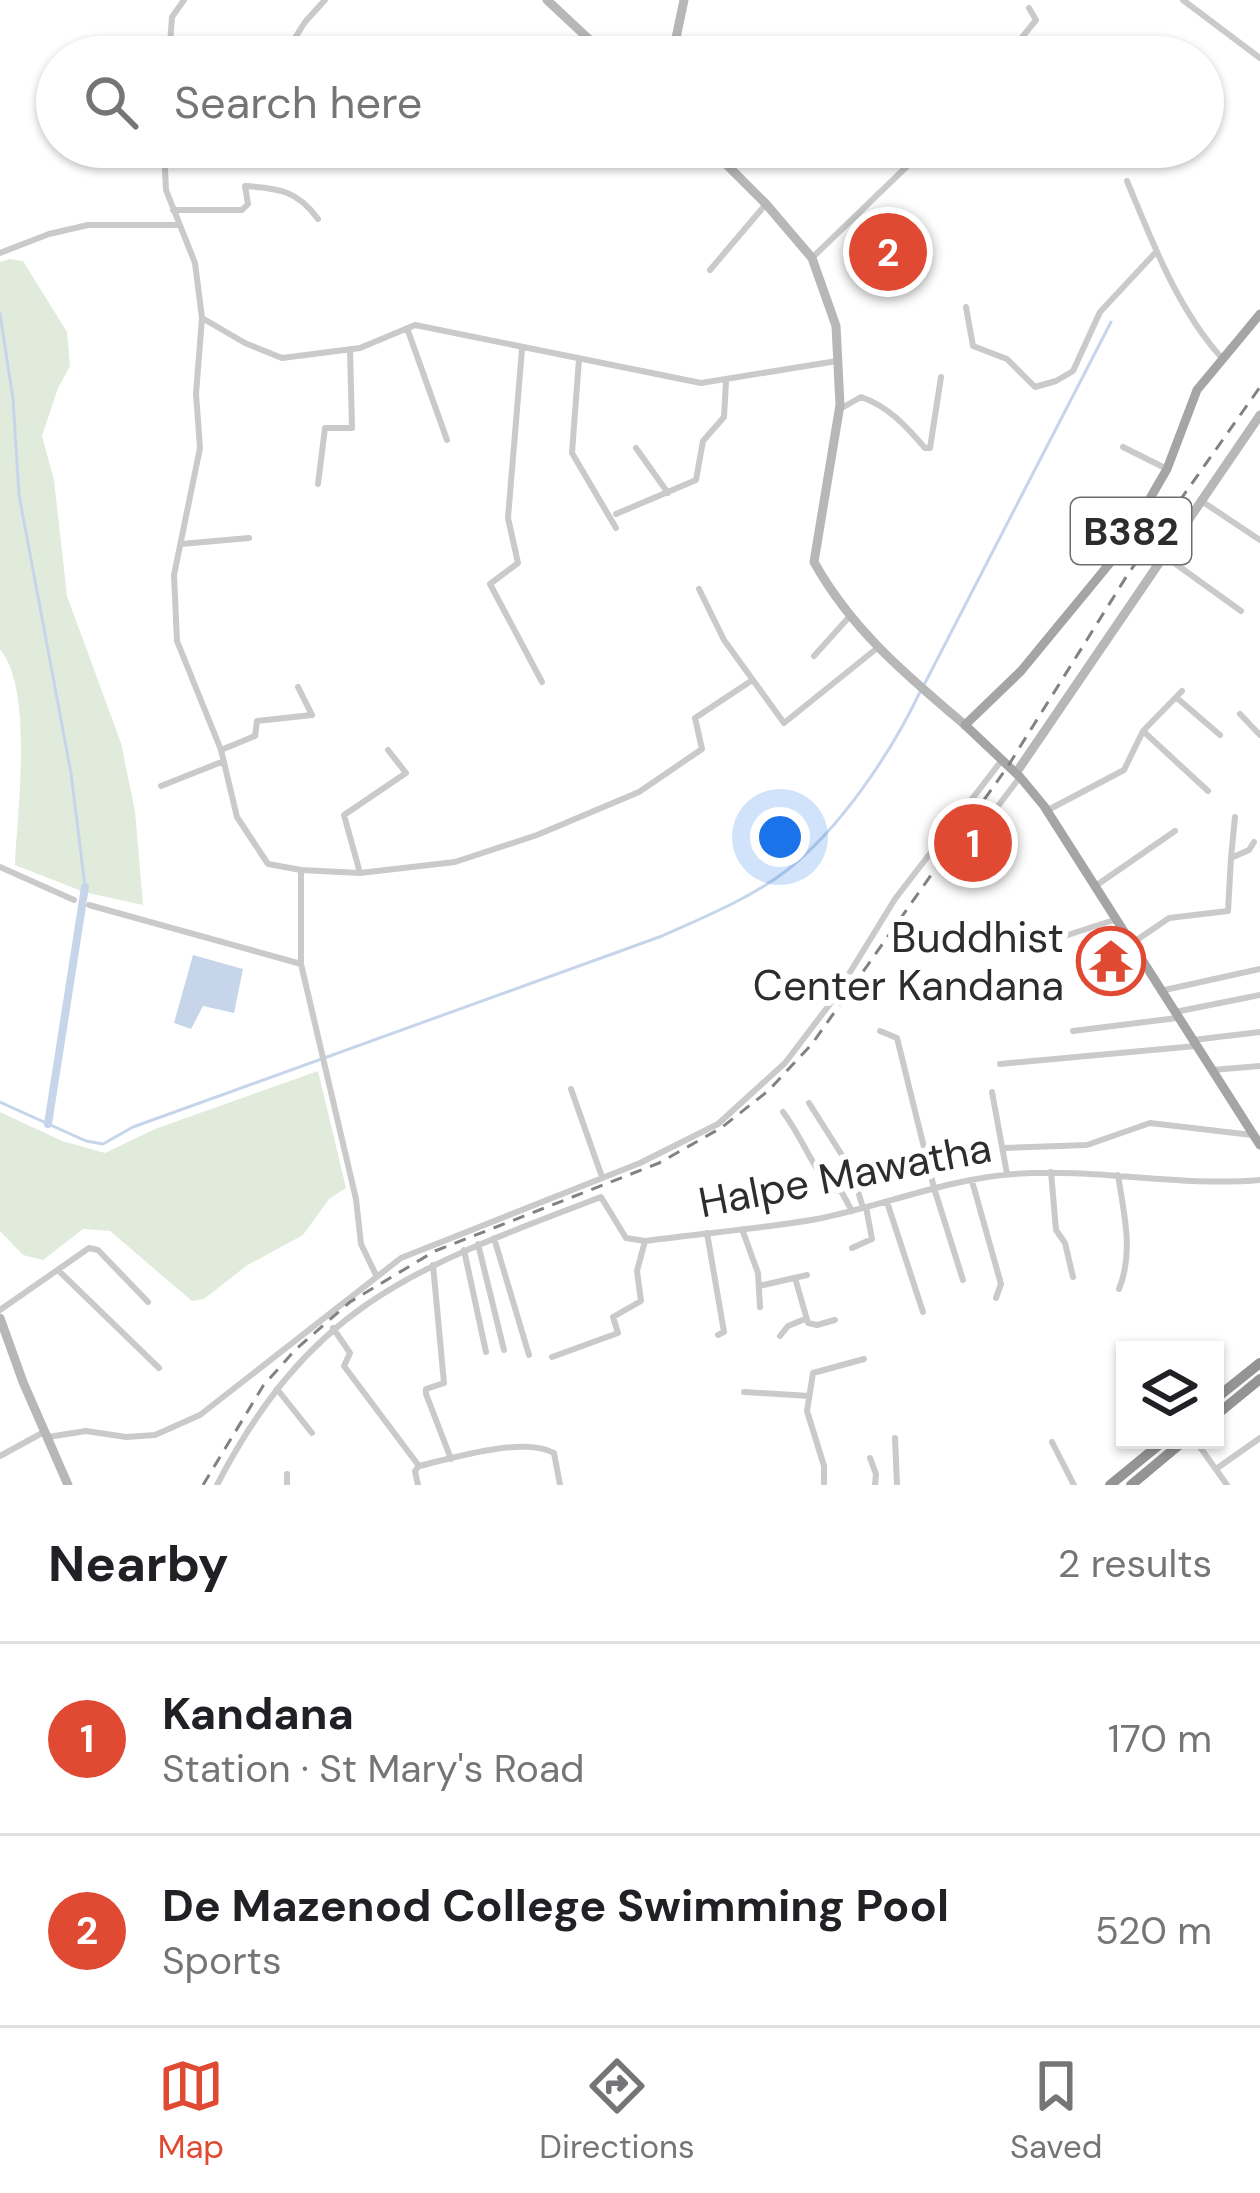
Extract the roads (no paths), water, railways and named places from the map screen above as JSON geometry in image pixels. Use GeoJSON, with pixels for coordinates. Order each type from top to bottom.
{"type":"FeatureCollection","features":[{"type":"Feature","properties":{"kind":"highway"},"geometry":{"type":"LineString","coordinates":[[1224,1392],[1260,1363]]}},
{"type":"Feature","properties":{"kind":"highway"},"geometry":{"type":"LineString","coordinates":[[1224,1409],[1260,1379]]}},
{"type":"Feature","properties":{"kind":"highway"},"geometry":{"type":"LineString","coordinates":[[1110,1485],[1154,1449]]}},
{"type":"Feature","properties":{"kind":"highway"},"geometry":{"type":"LineString","coordinates":[[1130,1485],[1174,1449]]}},
{"type":"Feature","properties":{"kind":"main road","name":"B382"},"geometry":{"type":"LineString","coordinates":[[965,725],[1021,671],[1100,578],[1167,469],[1196,390],[1260,314]]}},
{"type":"Feature","properties":{"kind":"main road"},"geometry":{"type":"LineString","coordinates":[[965,725],[1018,775],[1047,811],[1260,1145]]}},
{"type":"Feature","properties":{"kind":"street"},"geometry":{"type":"LineString","coordinates":[[171,36],[172,16],[184,0]]}},
{"type":"Feature","properties":{"kind":"street"},"geometry":{"type":"LineString","coordinates":[[296,36],[325,0]]}},
{"type":"Feature","properties":{"kind":"street"},"geometry":{"type":"LineString","coordinates":[[547,0],[586,36]]}},
{"type":"Feature","properties":{"kind":"street"},"geometry":{"type":"LineString","coordinates":[[676,36],[684,0]]}},
{"type":"Feature","properties":{"kind":"street"},"geometry":{"type":"LineString","coordinates":[[1183,0],[1260,58]]}},
{"type":"Feature","properties":{"kind":"street"},"geometry":{"type":"LineString","coordinates":[[1023,36],[1036,20],[1029,8]]}},
{"type":"Feature","properties":{"kind":"street"},"geometry":{"type":"LineString","coordinates":[[165,168],[166,190],[195,262],[202,318],[196,394],[200,448],[174,575],[177,641],[221,750],[237,817],[268,864],[360,873],[455,862],[537,835],[639,792],[703,749],[695,718],[752,681]]}},
{"type":"Feature","properties":{"kind":"street"},"geometry":{"type":"LineString","coordinates":[[730,168],[812,258],[836,326],[840,409],[812,555],[876,649],[965,725]]}},
{"type":"Feature","properties":{"kind":"street"},"geometry":{"type":"LineString","coordinates":[[812,258],[905,168]]}},
{"type":"Feature","properties":{"kind":"street"},"geometry":{"type":"LineString","coordinates":[[1127,181],[1156,252],[1207,340],[1222,356]]}},
{"type":"Feature","properties":{"kind":"street"},"geometry":{"type":"LineString","coordinates":[[173,210],[242,210],[248,204],[245,186],[275,188],[304,199],[318,219]]}},
{"type":"Feature","properties":{"kind":"street"},"geometry":{"type":"LineString","coordinates":[[710,270],[766,204]]}},
{"type":"Feature","properties":{"kind":"street"},"geometry":{"type":"LineString","coordinates":[[0,253],[88,225],[178,225]]}},
{"type":"Feature","properties":{"kind":"street"},"geometry":{"type":"LineString","coordinates":[[966,307],[973,346],[1007,359],[1030,385],[1043,387],[1073,371],[1100,312],[1156,252]]}},
{"type":"Feature","properties":{"kind":"street"},"geometry":{"type":"LineString","coordinates":[[202,318],[281,358],[350,349],[415,325],[671,380],[726,382],[840,360]]}},
{"type":"Feature","properties":{"kind":"street"},"geometry":{"type":"LineString","coordinates":[[407,328],[447,440]]}},
{"type":"Feature","properties":{"kind":"street"},"geometry":{"type":"LineString","coordinates":[[318,484],[325,428],[352,428],[350,349]]}},
{"type":"Feature","properties":{"kind":"street"},"geometry":{"type":"LineString","coordinates":[[522,350],[508,518],[518,563],[490,584],[542,682]]}},
{"type":"Feature","properties":{"kind":"street"},"geometry":{"type":"LineString","coordinates":[[579,359],[572,453],[616,528]]}},
{"type":"Feature","properties":{"kind":"street"},"geometry":{"type":"LineString","coordinates":[[840,409],[861,397],[869,399],[930,448],[941,377]]}},
{"type":"Feature","properties":{"kind":"street"},"geometry":{"type":"LineString","coordinates":[[616,514],[696,480],[703,441],[724,417],[726,382]]}},
{"type":"Feature","properties":{"kind":"street"},"geometry":{"type":"LineString","coordinates":[[986,839],[998,806],[1018,775],[1162,554],[1260,415]]}},
{"type":"Feature","properties":{"kind":"street"},"geometry":{"type":"LineString","coordinates":[[1123,447],[1167,469]]}},
{"type":"Feature","properties":{"kind":"street"},"geometry":{"type":"LineString","coordinates":[[636,448],[668,493]]}},
{"type":"Feature","properties":{"kind":"street"},"geometry":{"type":"LineString","coordinates":[[1200,500],[1260,540]]}},
{"type":"Feature","properties":{"kind":"street"},"geometry":{"type":"LineString","coordinates":[[181,544],[249,538]]}},
{"type":"Feature","properties":{"kind":"street"},"geometry":{"type":"LineString","coordinates":[[1162,554],[1241,611]]}},
{"type":"Feature","properties":{"kind":"street"},"geometry":{"type":"LineString","coordinates":[[699,589],[724,640],[784,723],[876,649]]}},
{"type":"Feature","properties":{"kind":"street"},"geometry":{"type":"LineString","coordinates":[[814,656],[850,616]]}},
{"type":"Feature","properties":{"kind":"street"},"geometry":{"type":"LineString","coordinates":[[221,750],[255,736],[257,722],[313,715],[298,686]]}},
{"type":"Feature","properties":{"kind":"street"},"geometry":{"type":"LineString","coordinates":[[1047,811],[1124,770],[1143,731],[1179,694],[1220,735]]}},
{"type":"Feature","properties":{"kind":"street"},"geometry":{"type":"LineString","coordinates":[[1240,714],[1260,735]]}},
{"type":"Feature","properties":{"kind":"street"},"geometry":{"type":"LineString","coordinates":[[1143,731],[1208,791]]}},
{"type":"Feature","properties":{"kind":"street"},"geometry":{"type":"LineString","coordinates":[[360,873],[344,815],[406,773],[388,750]]}},
{"type":"Feature","properties":{"kind":"street"},"geometry":{"type":"LineString","coordinates":[[161,786],[224,760]]}},
{"type":"Feature","properties":{"kind":"street"},"geometry":{"type":"LineString","coordinates":[[0,1456],[47,1434],[155,1435],[200,1415],[401,1258],[602,1177],[718,1124],[785,1063],[833,1000],[896,899],[1002,760]]}},
{"type":"Feature","properties":{"kind":"street"},"geometry":{"type":"LineString","coordinates":[[1130,945],[1169,918],[1228,911],[1235,817]]}},
{"type":"Feature","properties":{"kind":"street"},"geometry":{"type":"LineString","coordinates":[[1094,887],[1175,831]]}},
{"type":"Feature","properties":{"kind":"street"},"geometry":{"type":"LineString","coordinates":[[1231,858],[1249,850],[1254,842]]}},
{"type":"Feature","properties":{"kind":"street"},"geometry":{"type":"LineString","coordinates":[[0,867],[74,900]]}},
{"type":"Feature","properties":{"kind":"street"},"geometry":{"type":"LineString","coordinates":[[301,870],[302,964],[362,1244],[376,1275]]}},
{"type":"Feature","properties":{"kind":"street"},"geometry":{"type":"LineString","coordinates":[[89,905],[302,964]]}},
{"type":"Feature","properties":{"kind":"street"},"geometry":{"type":"LineString","coordinates":[[982,946],[1037,945],[1114,920]]}},
{"type":"Feature","properties":{"kind":"street"},"geometry":{"type":"LineString","coordinates":[[1160,991],[1260,968]]}},
{"type":"Feature","properties":{"kind":"street"},"geometry":{"type":"LineString","coordinates":[[1073,1031],[1176,1015],[1260,995]]}},
{"type":"Feature","properties":{"kind":"street"},"geometry":{"type":"LineString","coordinates":[[880,1031],[897,1038],[934,1188],[963,1280]]}},
{"type":"Feature","properties":{"kind":"street"},"geometry":{"type":"LineString","coordinates":[[1000,1064],[1260,1032]]}},
{"type":"Feature","properties":{"kind":"street"},"geometry":{"type":"LineString","coordinates":[[1212,1070],[1260,1066]]}},
{"type":"Feature","properties":{"kind":"street"},"geometry":{"type":"LineString","coordinates":[[571,1089],[602,1177]]}},
{"type":"Feature","properties":{"kind":"street"},"geometry":{"type":"LineString","coordinates":[[992,1092],[1007,1174]]}},
{"type":"Feature","properties":{"kind":"street"},"geometry":{"type":"LineString","coordinates":[[809,1103],[852,1171],[864,1208],[872,1239],[852,1248]]}},
{"type":"Feature","properties":{"kind":"street"},"geometry":{"type":"LineString","coordinates":[[782,1112],[801,1135],[825,1182],[841,1191],[852,1210]]}},
{"type":"Feature","properties":{"kind":"street"},"geometry":{"type":"LineString","coordinates":[[1004,1148],[1087,1145],[1150,1124],[1249,1130],[1260,1123]]}},
{"type":"Feature","properties":{"kind":"street"},"geometry":{"type":"LineString","coordinates":[[1052,1172],[1056,1230],[1065,1243],[1073,1277]]}},
{"type":"Feature","properties":{"kind":"street","name":"Halpe Mawatha"},"geometry":{"type":"LineString","coordinates":[[601,1197],[626,1238],[645,1240],[864,1208],[1007,1174],[1118,1174],[1214,1184],[1260,1180]]}},
{"type":"Feature","properties":{"kind":"street"},"geometry":{"type":"LineString","coordinates":[[1118,1174],[1128,1245],[1127,1269],[1119,1289]]}},
{"type":"Feature","properties":{"kind":"street"},"geometry":{"type":"LineString","coordinates":[[217,1485],[242,1436],[276,1388],[333,1328],[372,1299],[433,1265],[601,1197],[592,1180]]}},
{"type":"Feature","properties":{"kind":"street"},"geometry":{"type":"LineString","coordinates":[[972,1181],[1001,1284],[996,1298]]}},
{"type":"Feature","properties":{"kind":"street"},"geometry":{"type":"LineString","coordinates":[[887,1202],[923,1312]]}},
{"type":"Feature","properties":{"kind":"street"},"geometry":{"type":"LineString","coordinates":[[741,1228],[759,1286],[760,1307]]}},
{"type":"Feature","properties":{"kind":"street"},"geometry":{"type":"LineString","coordinates":[[707,1233],[724,1332],[718,1335]]}},
{"type":"Feature","properties":{"kind":"street"},"geometry":{"type":"LineString","coordinates":[[494,1238],[529,1355]]}},
{"type":"Feature","properties":{"kind":"street"},"geometry":{"type":"LineString","coordinates":[[552,1357],[618,1334],[613,1317],[641,1301],[637,1271],[645,1240]]}},
{"type":"Feature","properties":{"kind":"street"},"geometry":{"type":"LineString","coordinates":[[478,1244],[504,1350]]}},
{"type":"Feature","properties":{"kind":"street"},"geometry":{"type":"LineString","coordinates":[[68,1485],[22,1382],[0,1314],[82,1251],[98,1250],[148,1301]]}},
{"type":"Feature","properties":{"kind":"street"},"geometry":{"type":"LineString","coordinates":[[464,1250],[486,1352]]}},
{"type":"Feature","properties":{"kind":"street"},"geometry":{"type":"LineString","coordinates":[[433,1265],[445,1383],[426,1389],[426,1394],[451,1459]]}},
{"type":"Feature","properties":{"kind":"street"},"geometry":{"type":"LineString","coordinates":[[60,1272],[158,1367]]}},
{"type":"Feature","properties":{"kind":"street"},"geometry":{"type":"LineString","coordinates":[[759,1286],[807,1275]]}},
{"type":"Feature","properties":{"kind":"street"},"geometry":{"type":"LineString","coordinates":[[795,1278],[806,1319],[817,1325],[835,1320]]}},
{"type":"Feature","properties":{"kind":"street"},"geometry":{"type":"LineString","coordinates":[[780,1336],[788,1326],[806,1319]]}},
{"type":"Feature","properties":{"kind":"street"},"geometry":{"type":"LineString","coordinates":[[333,1328],[350,1353],[344,1366],[419,1466]]}},
{"type":"Feature","properties":{"kind":"street"},"geometry":{"type":"LineString","coordinates":[[824,1485],[824,1466],[807,1411],[814,1373],[863,1359]]}},
{"type":"Feature","properties":{"kind":"street"},"geometry":{"type":"LineString","coordinates":[[276,1388],[312,1433]]}},
{"type":"Feature","properties":{"kind":"street"},"geometry":{"type":"LineString","coordinates":[[744,1391],[808,1396]]}},
{"type":"Feature","properties":{"kind":"street"},"geometry":{"type":"LineString","coordinates":[[895,1438],[897,1485]]}},
{"type":"Feature","properties":{"kind":"street"},"geometry":{"type":"LineString","coordinates":[[1216,1469],[1260,1438]]}},
{"type":"Feature","properties":{"kind":"street"},"geometry":{"type":"LineString","coordinates":[[1052,1442],[1074,1485]]}},
{"type":"Feature","properties":{"kind":"street"},"geometry":{"type":"LineString","coordinates":[[419,1466],[518,1446],[546,1448],[554,1453],[560,1485]]}},
{"type":"Feature","properties":{"kind":"street"},"geometry":{"type":"LineString","coordinates":[[1202,1449],[1227,1485]]}},
{"type":"Feature","properties":{"kind":"street"},"geometry":{"type":"LineString","coordinates":[[870,1458],[874,1485]]}},
{"type":"Feature","properties":{"kind":"street"},"geometry":{"type":"LineString","coordinates":[[418,1485],[419,1466]]}},
{"type":"Feature","properties":{"kind":"street"},"geometry":{"type":"LineString","coordinates":[[286,1474],[287,1485]]}},
{"type":"Feature","properties":{"kind":"water"},"geometry":{"type":"Polygon","coordinates":[[[193,955],[243,969],[234,1013],[203,1006],[191,1029],[174,1023],[193,955]]]}},
{"type":"Feature","properties":{"kind":"waterway"},"geometry":{"type":"LineString","coordinates":[[0,314],[13,399],[19,495],[71,773],[85,887]]}},
{"type":"Feature","properties":{"kind":"waterway"},"geometry":{"type":"LineString","coordinates":[[925,683],[1111,322]]}},
{"type":"Feature","properties":{"kind":"waterway"},"geometry":{"type":"LineString","coordinates":[[0,1102],[86,1141],[103,1144],[133,1127],[662,936],[757,890],[806,854],[862,789],[920,692]]}},
{"type":"Feature","properties":{"kind":"waterway"},"geometry":{"type":"LineString","coordinates":[[48,1124],[85,887]]}},
{"type":"Feature","properties":{"kind":"railway"},"geometry":{"type":"LineString","coordinates":[[203,1485],[263,1386],[295,1350],[350,1302],[435,1251],[659,1163],[721,1128],[768,1091],[812,1044],[1008,766],[1128,574],[1260,387]]}},
{"type":"Feature","properties":{"kind":"place","name":"De Mazenod College Swimming Pool"},"geometry":{"type":"Point","coordinates":[888,252]}},
{"type":"Feature","properties":{"kind":"place","name":"Kandana"},"geometry":{"type":"Point","coordinates":[973,843]}},
{"type":"Feature","properties":{"kind":"place","name":"Buddhist Center Kandana"},"geometry":{"type":"Point","coordinates":[1111,961]}}]}
